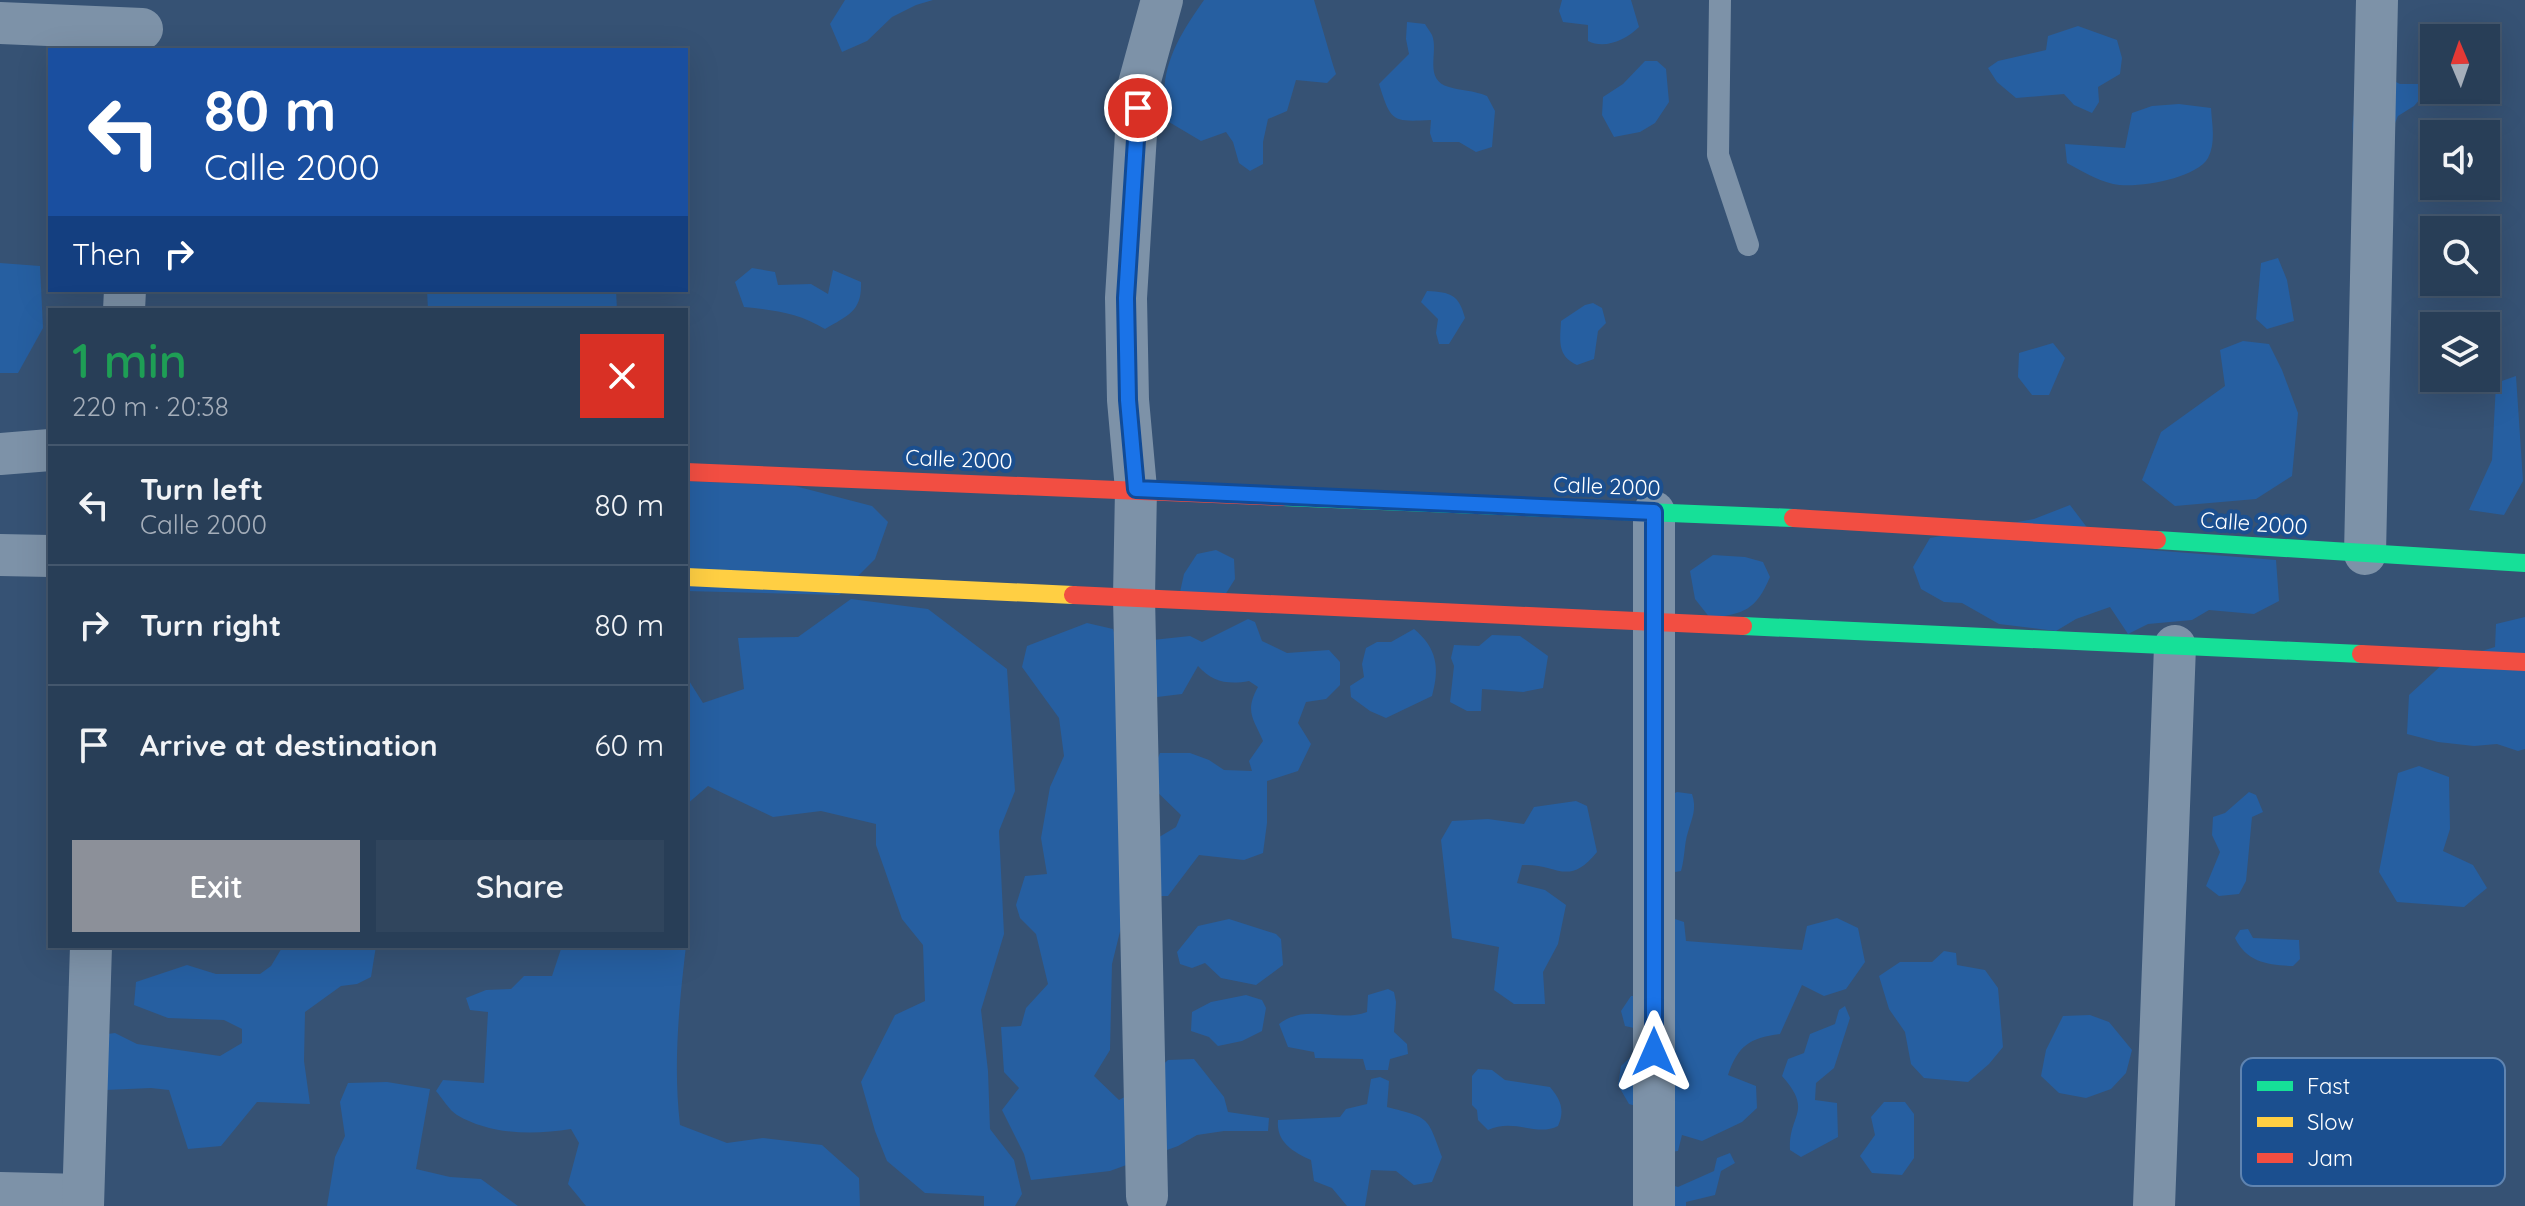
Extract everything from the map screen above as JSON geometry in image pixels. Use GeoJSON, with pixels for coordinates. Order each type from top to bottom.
{"type":"FeatureCollection","features":[{"type":"Feature","properties":{"kind":"street"},"geometry":{"type":"LineString","coordinates":[[1147,1196],[1134,597],[1136,489],[1128,400],[1126,298],[1139,84],[1162,0]]}},
{"type":"Feature","properties":{"kind":"street"},"geometry":{"type":"LineString","coordinates":[[2365,554],[2377,0]]}},
{"type":"Feature","properties":{"kind":"street"},"geometry":{"type":"LineString","coordinates":[[0,23],[142,26]]}},
{"type":"Feature","properties":{"kind":"street"},"geometry":{"type":"LineString","coordinates":[[0,454],[48,450]]}},
{"type":"Feature","properties":{"kind":"street","name":"Calle 2000"},"geometry":{"type":"LineString","coordinates":[[688,472],[1832,520],[2525,563]]}},
{"type":"Feature","properties":{"kind":"street"},"geometry":{"type":"LineString","coordinates":[[1654,512],[1654,1206]]}},
{"type":"Feature","properties":{"kind":"street"},"geometry":{"type":"LineString","coordinates":[[0,535],[29,556]]}},
{"type":"Feature","properties":{"kind":"street"},"geometry":{"type":"LineString","coordinates":[[688,577],[2525,662]]}},
{"type":"Feature","properties":{"kind":"street"},"geometry":{"type":"LineString","coordinates":[[2154,1206],[2175,646]]}},
{"type":"Feature","properties":{"kind":"street"},"geometry":{"type":"LineString","coordinates":[[0,1193],[83,1200],[91,948]]}},
{"type":"Feature","properties":{"kind":"lane"},"geometry":{"type":"LineString","coordinates":[[1720,0],[1718,155],[1748,245]]}},
{"type":"Feature","properties":{"kind":"shaded area"},"geometry":{"type":"Polygon","coordinates":[[[845,0],[933,0],[892,17],[867,41],[842,52],[830,24],[845,0]]]}},
{"type":"Feature","properties":{"kind":"shaded area"},"geometry":{"type":"Polygon","coordinates":[[[1204,0],[1314,0],[1336,74],[1327,83],[1296,80],[1287,111],[1268,119],[1263,142],[1263,164],[1250,171],[1239,163],[1233,142],[1226,132],[1201,141],[1169,122],[1164,88],[1171,57],[1185,28],[1204,0]]]}},
{"type":"Feature","properties":{"kind":"shaded area"},"geometry":{"type":"Polygon","coordinates":[[[1562,0],[1631,0],[1639,27],[1615,42],[1601,44],[1588,41],[1588,25],[1563,22],[1559,11],[1562,0]]]}},
{"type":"Feature","properties":{"kind":"shaded area"},"geometry":{"type":"Polygon","coordinates":[[[1407,22],[1425,24],[1431,34],[1434,72],[1441,83],[1487,96],[1495,111],[1492,147],[1476,152],[1459,142],[1433,142],[1431,120],[1401,120],[1390,113],[1379,84],[1409,54],[1407,22]]]}},
{"type":"Feature","properties":{"kind":"shaded area"},"geometry":{"type":"Polygon","coordinates":[[[2078,26],[2117,40],[2122,58],[2120,74],[2098,87],[2099,102],[2092,113],[2074,105],[2064,94],[2016,98],[1997,82],[1988,68],[1998,61],[2046,50],[2048,36],[2078,26]]]}},
{"type":"Feature","properties":{"kind":"shaded area"},"geometry":{"type":"Polygon","coordinates":[[[1645,61],[1657,61],[1666,69],[1669,102],[1655,123],[1640,132],[1614,137],[1602,115],[1603,97],[1623,84],[1645,61]]]}},
{"type":"Feature","properties":{"kind":"shaded area"},"geometry":{"type":"Polygon","coordinates":[[[2394,81],[2420,86],[2420,99],[2398,116],[2389,137],[2369,144],[2353,134],[2354,113],[2368,96],[2394,81]]]}},
{"type":"Feature","properties":{"kind":"shaded area"},"geometry":{"type":"Polygon","coordinates":[[[2179,104],[2211,108],[2212,146],[2208,158],[2191,172],[2150,184],[2123,185],[2101,180],[2067,163],[2065,144],[2125,148],[2132,113],[2152,106],[2179,104]]]}},
{"type":"Feature","properties":{"kind":"shaded area"},"geometry":{"type":"Polygon","coordinates":[[[2278,258],[2287,280],[2294,321],[2267,329],[2256,319],[2261,263],[2278,258]]]}},
{"type":"Feature","properties":{"kind":"shaded area"},"geometry":{"type":"Polygon","coordinates":[[[0,263],[40,266],[43,328],[18,373],[0,373],[0,263]]]}},
{"type":"Feature","properties":{"kind":"shaded area"},"geometry":{"type":"Polygon","coordinates":[[[752,268],[775,272],[778,285],[811,284],[828,294],[833,270],[861,282],[859,300],[847,316],[825,329],[796,316],[744,307],[735,282],[752,268]]]}},
{"type":"Feature","properties":{"kind":"shaded area"},"geometry":{"type":"Polygon","coordinates":[[[1427,291],[1453,296],[1463,310],[1465,318],[1449,344],[1439,344],[1436,333],[1438,319],[1421,302],[1427,291]]]}},
{"type":"Feature","properties":{"kind":"shaded area"},"geometry":{"type":"Polygon","coordinates":[[[427,292],[616,292],[617,308],[428,308],[427,292]]]}},
{"type":"Feature","properties":{"kind":"shaded area"},"geometry":{"type":"Polygon","coordinates":[[[1593,303],[1602,308],[1606,323],[1598,331],[1594,359],[1577,365],[1563,352],[1561,321],[1593,303]]]}},
{"type":"Feature","properties":{"kind":"shaded area"},"geometry":{"type":"Polygon","coordinates":[[[2243,341],[2269,344],[2298,413],[2292,476],[2256,499],[2175,506],[2142,480],[2161,432],[2225,386],[2220,350],[2243,341]]]}},
{"type":"Feature","properties":{"kind":"shaded area"},"geometry":{"type":"Polygon","coordinates":[[[2053,343],[2065,358],[2049,395],[2032,395],[2018,377],[2019,353],[2053,343]]]}},
{"type":"Feature","properties":{"kind":"shaded area"},"geometry":{"type":"Polygon","coordinates":[[[2516,376],[2523,481],[2504,515],[2469,510],[2492,460],[2496,392],[2500,392],[2500,382],[2516,376]]]}},
{"type":"Feature","properties":{"kind":"shaded area"},"geometry":{"type":"Polygon","coordinates":[[[688,481],[795,486],[872,506],[888,522],[875,559],[839,595],[688,591],[688,481]]]}},
{"type":"Feature","properties":{"kind":"shaded area"},"geometry":{"type":"Polygon","coordinates":[[[2070,505],[2101,546],[2276,560],[2279,601],[2254,614],[2209,610],[2192,620],[2148,624],[2128,634],[2110,607],[2076,619],[2056,631],[1999,624],[1962,603],[1944,602],[1921,589],[1913,567],[1930,538],[2034,519],[2070,505]]]}},
{"type":"Feature","properties":{"kind":"shaded area"},"geometry":{"type":"Polygon","coordinates":[[[1216,550],[1234,559],[1235,579],[1220,603],[1178,601],[1184,574],[1197,554],[1216,550]]]}},
{"type":"Feature","properties":{"kind":"shaded area"},"geometry":{"type":"Polygon","coordinates":[[[1713,555],[1745,557],[1763,562],[1770,577],[1760,597],[1748,608],[1732,615],[1710,618],[1695,599],[1690,571],[1713,555]]]}},
{"type":"Feature","properties":{"kind":"shaded area"},"geometry":{"type":"Polygon","coordinates":[[[851,599],[928,609],[1007,669],[1015,791],[999,831],[1004,934],[981,1010],[990,1129],[1014,1160],[1022,1194],[1015,1206],[984,1206],[984,1196],[925,1193],[887,1161],[875,1131],[861,1082],[895,1015],[925,1001],[923,945],[902,919],[876,845],[876,824],[821,811],[773,817],[708,786],[688,803],[688,679],[703,703],[744,689],[738,638],[798,637],[851,599]]]}},
{"type":"Feature","properties":{"kind":"shaded area"},"geometry":{"type":"Polygon","coordinates":[[[2525,617],[2525,749],[2518,751],[2497,744],[2474,746],[2438,742],[2407,734],[2409,695],[2445,662],[2495,647],[2496,624],[2525,617]]]}},
{"type":"Feature","properties":{"kind":"shaded area"},"geometry":{"type":"Polygon","coordinates":[[[1248,619],[1255,622],[1262,641],[1287,653],[1329,650],[1340,662],[1340,685],[1326,699],[1306,702],[1298,723],[1311,744],[1298,771],[1267,781],[1263,853],[1244,860],[1199,855],[1168,896],[1146,896],[1139,849],[1176,827],[1181,815],[1152,787],[1153,770],[1160,753],[1190,753],[1224,770],[1252,771],[1249,761],[1263,741],[1251,709],[1258,687],[1249,681],[1221,681],[1198,666],[1182,694],[1157,697],[1143,641],[1190,636],[1202,642],[1248,619]]]}},
{"type":"Feature","properties":{"kind":"shaded area"},"geometry":{"type":"Polygon","coordinates":[[[1087,623],[1113,629],[1120,653],[1133,879],[1112,964],[1110,1050],[1094,1076],[1119,1100],[1148,1085],[1156,1071],[1168,1060],[1194,1059],[1224,1097],[1228,1112],[1269,1118],[1268,1131],[1224,1131],[1197,1135],[1178,1146],[1110,1171],[1031,1180],[1024,1154],[1002,1110],[1019,1088],[1004,1072],[1001,1027],[1021,1026],[1026,1008],[1048,984],[1036,934],[1020,918],[1016,905],[1025,876],[1047,874],[1041,838],[1050,787],[1064,756],[1059,718],[1022,667],[1027,646],[1087,623]]]}},
{"type":"Feature","properties":{"kind":"shaded area"},"geometry":{"type":"Polygon","coordinates":[[[1414,629],[1428,644],[1435,659],[1432,696],[1386,718],[1351,697],[1350,686],[1364,677],[1362,664],[1366,648],[1377,642],[1391,642],[1414,629]]]}},
{"type":"Feature","properties":{"kind":"shaded area"},"geometry":{"type":"Polygon","coordinates":[[[1492,635],[1520,636],[1548,656],[1543,688],[1523,692],[1482,689],[1481,711],[1467,711],[1450,702],[1454,645],[1479,646],[1492,635]]]}},
{"type":"Feature","properties":{"kind":"shaded area"},"geometry":{"type":"Polygon","coordinates":[[[2419,766],[2449,777],[2450,829],[2443,851],[2473,865],[2487,888],[2464,907],[2397,902],[2379,872],[2398,773],[2419,766]]]}},
{"type":"Feature","properties":{"kind":"shaded area"},"geometry":{"type":"Polygon","coordinates":[[[1677,792],[1692,794],[1694,804],[1681,871],[1657,875],[1655,803],[1677,792]]]}},
{"type":"Feature","properties":{"kind":"shaded area"},"geometry":{"type":"Polygon","coordinates":[[[2249,792],[2256,795],[2263,812],[2252,817],[2246,881],[2239,894],[2219,896],[2206,886],[2220,852],[2212,835],[2213,817],[2225,813],[2249,792]]]}},
{"type":"Feature","properties":{"kind":"shaded area"},"geometry":{"type":"Polygon","coordinates":[[[1576,801],[1587,806],[1597,852],[1587,863],[1570,871],[1522,865],[1517,883],[1545,890],[1566,905],[1558,944],[1543,972],[1545,1004],[1514,1004],[1494,990],[1499,947],[1452,938],[1441,840],[1452,821],[1488,819],[1524,824],[1534,807],[1576,801]]]}},
{"type":"Feature","properties":{"kind":"shaded area"},"geometry":{"type":"Polygon","coordinates":[[[1663,915],[1684,922],[1686,941],[1802,950],[1807,926],[1837,918],[1858,928],[1865,962],[1846,989],[1824,996],[1802,985],[1780,1034],[1760,1038],[1741,1050],[1728,1075],[1756,1086],[1757,1108],[1742,1122],[1702,1141],[1682,1135],[1678,1151],[1655,1154],[1650,1110],[1629,1104],[1618,1085],[1621,1066],[1652,1032],[1625,1026],[1621,1011],[1631,996],[1658,995],[1663,915]]]}},
{"type":"Feature","properties":{"kind":"shaded area"},"geometry":{"type":"Polygon","coordinates":[[[1229,919],[1276,934],[1281,939],[1283,965],[1256,985],[1221,978],[1205,963],[1192,968],[1180,964],[1177,952],[1198,926],[1229,919]]]}},
{"type":"Feature","properties":{"kind":"shaded area"},"geometry":{"type":"Polygon","coordinates":[[[2248,929],[2253,938],[2299,940],[2300,959],[2293,966],[2252,958],[2235,938],[2240,930],[2248,929]]]}},
{"type":"Feature","properties":{"kind":"shaded area"},"geometry":{"type":"Polygon","coordinates":[[[282,948],[376,948],[371,977],[357,984],[341,986],[305,1012],[304,1061],[310,1104],[257,1102],[221,1146],[188,1149],[169,1090],[106,1090],[92,1036],[115,1033],[137,1044],[220,1056],[242,1043],[242,1029],[224,1020],[168,1018],[134,1005],[136,982],[187,965],[216,974],[260,974],[271,966],[282,948]]]}},
{"type":"Feature","properties":{"kind":"shaded area"},"geometry":{"type":"Polygon","coordinates":[[[561,948],[686,948],[677,1058],[680,1125],[727,1143],[763,1138],[822,1145],[859,1178],[860,1206],[586,1206],[568,1184],[579,1143],[571,1129],[512,1132],[470,1122],[454,1113],[436,1091],[443,1080],[484,1083],[488,1012],[470,1010],[466,998],[486,990],[511,989],[524,976],[552,976],[561,948]]]}},
{"type":"Feature","properties":{"kind":"shaded area"},"geometry":{"type":"Polygon","coordinates":[[[1944,951],[1956,953],[1957,965],[1985,970],[1998,988],[2003,1047],[1968,1082],[1924,1078],[1911,1064],[1905,1032],[1889,1009],[1879,976],[1900,962],[1932,962],[1944,951]]]}},
{"type":"Feature","properties":{"kind":"shaded area"},"geometry":{"type":"Polygon","coordinates":[[[1388,989],[1394,992],[1396,1002],[1394,1032],[1407,1044],[1408,1054],[1390,1059],[1388,1070],[1366,1070],[1363,1059],[1315,1058],[1314,1052],[1288,1047],[1279,1024],[1289,1018],[1367,1012],[1368,995],[1388,989]]]}},
{"type":"Feature","properties":{"kind":"shaded area"},"geometry":{"type":"Polygon","coordinates":[[[1246,995],[1262,1000],[1266,1008],[1262,1031],[1242,1041],[1218,1046],[1209,1037],[1191,1031],[1192,1012],[1211,1002],[1246,995]]]}},
{"type":"Feature","properties":{"kind":"shaded area"},"geometry":{"type":"Polygon","coordinates":[[[1845,1006],[1850,1018],[1834,1068],[1816,1083],[1815,1100],[1837,1103],[1838,1137],[1801,1157],[1790,1150],[1798,1106],[1782,1076],[1788,1059],[1804,1053],[1810,1034],[1835,1024],[1839,1010],[1845,1006]]]}},
{"type":"Feature","properties":{"kind":"shaded area"},"geometry":{"type":"Polygon","coordinates":[[[2090,1015],[2109,1022],[2132,1050],[2126,1073],[2111,1089],[2086,1098],[2059,1093],[2041,1076],[2046,1050],[2063,1016],[2090,1015]]]}},
{"type":"Feature","properties":{"kind":"shaded area"},"geometry":{"type":"Polygon","coordinates":[[[1478,1069],[1492,1070],[1505,1080],[1550,1087],[1561,1105],[1558,1126],[1542,1130],[1507,1126],[1488,1130],[1478,1120],[1477,1110],[1472,1105],[1472,1076],[1478,1069]]]}},
{"type":"Feature","properties":{"kind":"shaded area"},"geometry":{"type":"Polygon","coordinates":[[[1380,1077],[1389,1081],[1387,1107],[1425,1121],[1442,1157],[1432,1182],[1414,1185],[1396,1171],[1371,1170],[1365,1206],[1347,1206],[1332,1188],[1314,1181],[1311,1160],[1292,1150],[1283,1140],[1278,1120],[1340,1117],[1346,1109],[1367,1104],[1371,1079],[1380,1077]]]}},
{"type":"Feature","properties":{"kind":"shaded area"},"geometry":{"type":"Polygon","coordinates":[[[387,1082],[430,1089],[416,1169],[450,1177],[481,1179],[518,1206],[327,1206],[335,1157],[345,1136],[340,1102],[348,1083],[387,1082]]]}},
{"type":"Feature","properties":{"kind":"shaded area"},"geometry":{"type":"Polygon","coordinates":[[[1884,1102],[1905,1102],[1914,1114],[1914,1158],[1902,1175],[1872,1173],[1860,1156],[1875,1135],[1871,1117],[1884,1102]]]}},
{"type":"Feature","properties":{"kind":"shaded area"},"geometry":{"type":"Polygon","coordinates":[[[1730,1153],[1735,1163],[1721,1171],[1715,1195],[1686,1202],[1686,1206],[1663,1206],[1668,1184],[1678,1187],[1714,1171],[1717,1158],[1730,1153]]]}},
{"type":"Feature","properties":{"kind":"traffic: fast"},"geometry":{"type":"LineString","coordinates":[[1283,497],[1793,518]]}},
{"type":"Feature","properties":{"kind":"traffic: fast"},"geometry":{"type":"LineString","coordinates":[[2157,540],[2525,563]]}},
{"type":"Feature","properties":{"kind":"traffic: fast"},"geometry":{"type":"LineString","coordinates":[[1743,626],[2361,654]]}},
{"type":"Feature","properties":{"kind":"traffic: slow"},"geometry":{"type":"LineString","coordinates":[[688,577],[1073,595]]}},
{"type":"Feature","properties":{"kind":"traffic: jam"},"geometry":{"type":"LineString","coordinates":[[688,472],[1283,497]]}},
{"type":"Feature","properties":{"kind":"traffic: jam"},"geometry":{"type":"LineString","coordinates":[[1793,518],[2157,540]]}},
{"type":"Feature","properties":{"kind":"traffic: jam"},"geometry":{"type":"LineString","coordinates":[[1073,595],[1743,626]]}},
{"type":"Feature","properties":{"kind":"traffic: jam"},"geometry":{"type":"LineString","coordinates":[[2361,654],[2525,662]]}},
{"type":"Feature","properties":{"kind":"route"},"geometry":{"type":"LineString","coordinates":[[1138,108],[1126,298],[1128,400],[1136,489],[1654,512],[1654,1052]]}}]}
